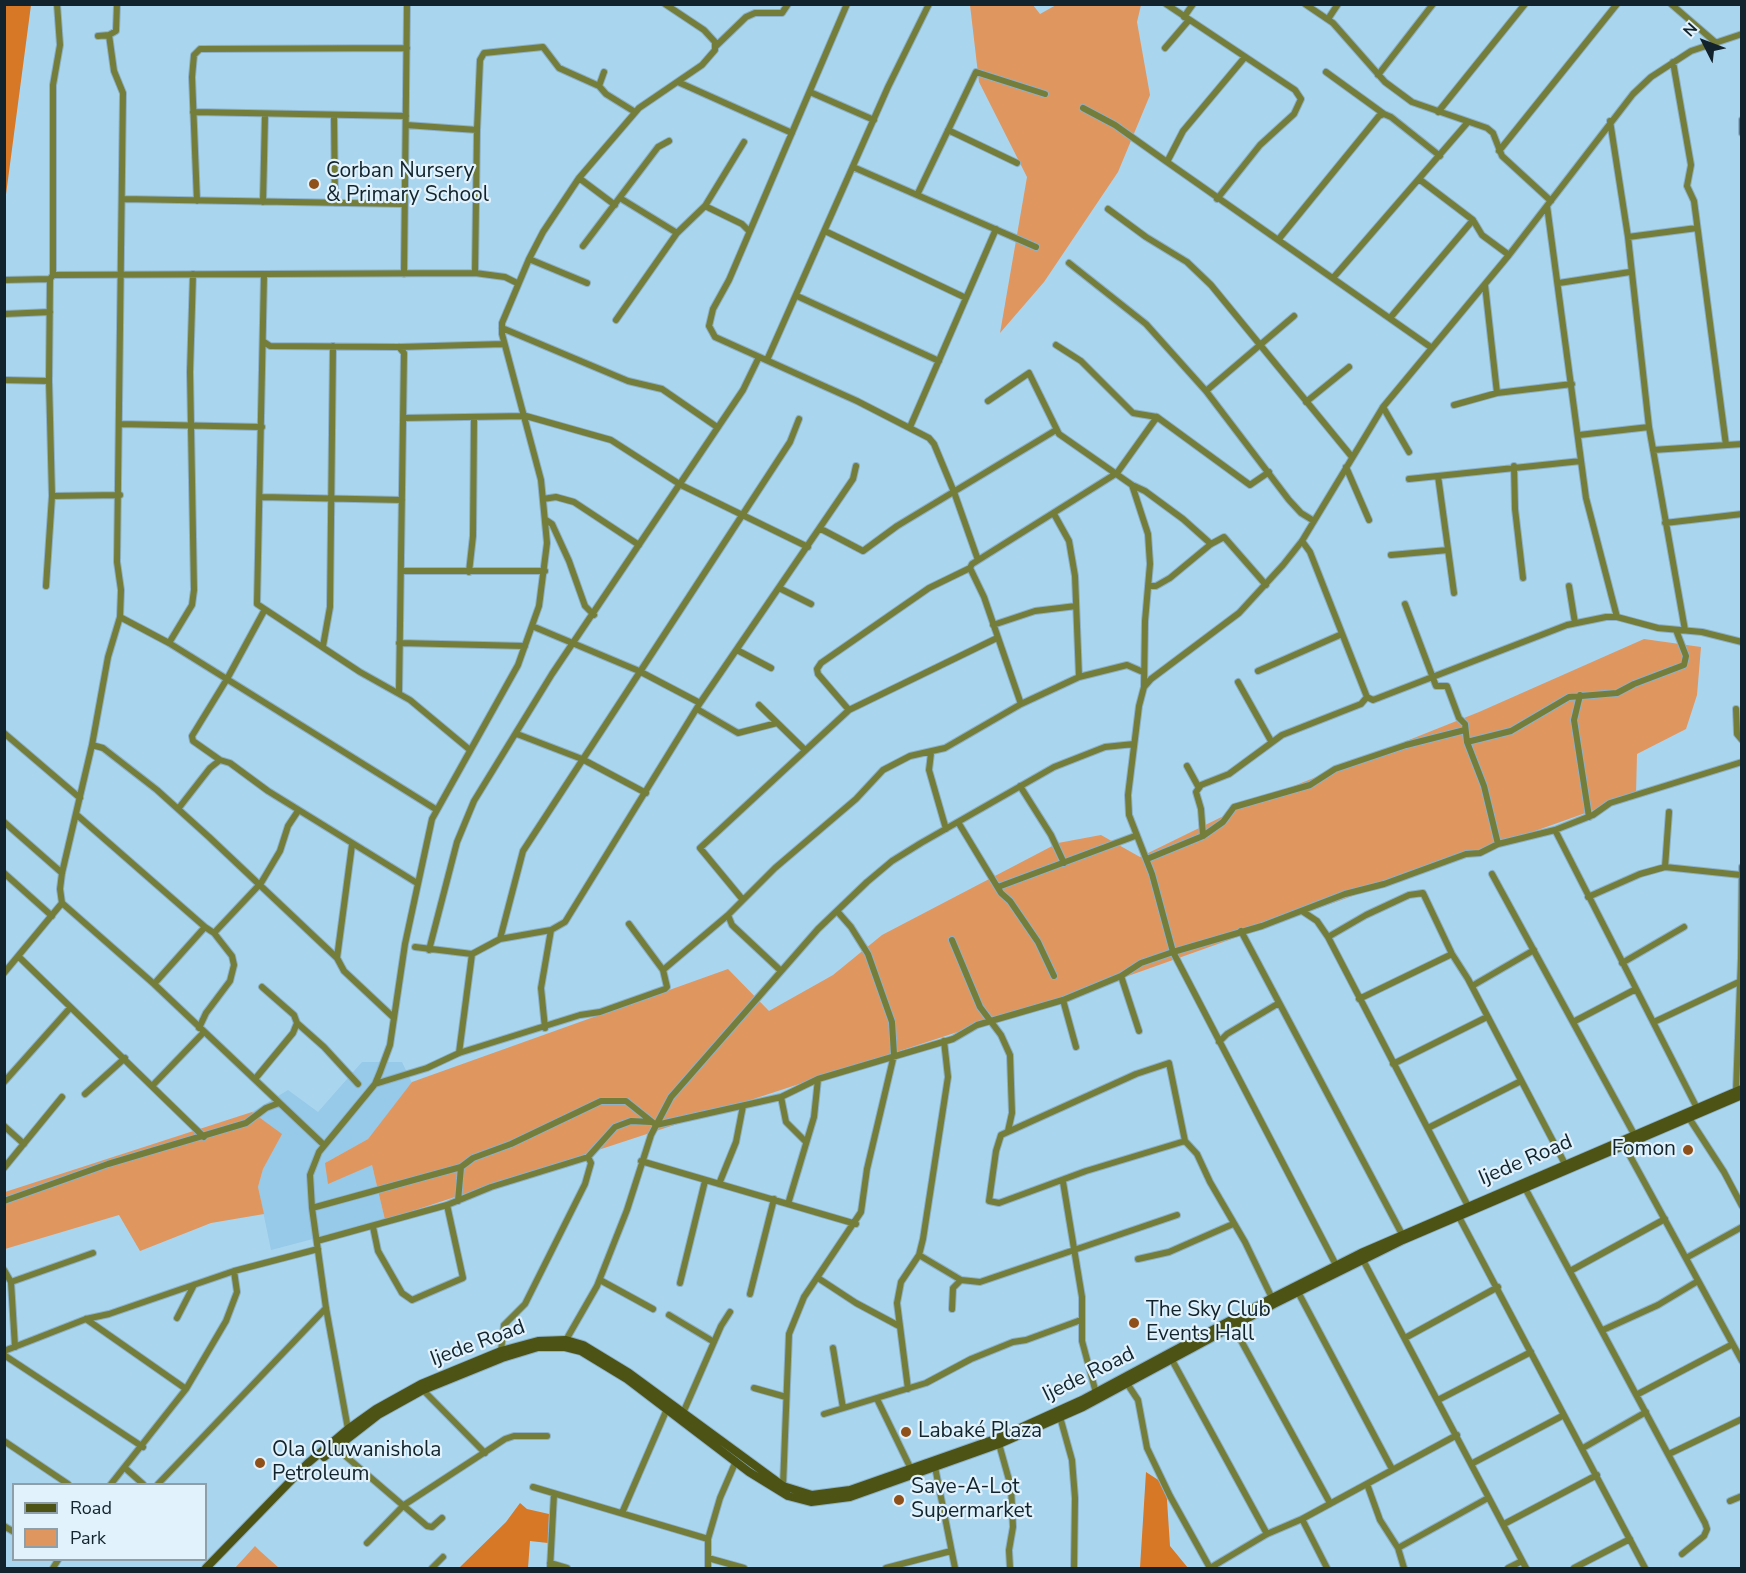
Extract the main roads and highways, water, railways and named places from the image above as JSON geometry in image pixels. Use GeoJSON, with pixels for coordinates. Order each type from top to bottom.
{"type":"FeatureCollection","features":[{"type":"Feature","properties":{"kind":"main road","name":"Ijede Road"},"geometry":{"type":"LineString","coordinates":[[206,1569],[308,1463],[348,1429],[422,1384],[501,1351],[538,1341],[566,1340],[582,1345],[683,1413],[783,1486],[799,1493],[825,1495],[850,1490],[998,1438],[1096,1393],[1336,1265],[1634,1134],[1740,1092]]}},
{"type":"Feature","properties":{"kind":"main road","name":"Ijede Road"},"geometry":{"type":"LineString","coordinates":[[214,1569],[310,1468],[378,1415],[423,1390],[502,1358],[538,1347],[565,1347],[590,1356],[627,1379],[736,1461],[788,1496],[811,1502],[850,1497],[999,1444],[1060,1417],[1128,1385],[1233,1326],[1363,1260],[1403,1237],[1459,1217],[1689,1118],[1740,1092]]}},
{"type":"Feature","properties":{"kind":"place","name":"Corban Nursery & Primary School"},"geometry":{"type":"Point","coordinates":[314,184]}},
{"type":"Feature","properties":{"kind":"place","name":"Fomon"},"geometry":{"type":"Point","coordinates":[1688,1150]}},
{"type":"Feature","properties":{"kind":"place","name":"The Sky Club Events Hall"},"geometry":{"type":"Point","coordinates":[1134,1323]}},
{"type":"Feature","properties":{"kind":"place","name":"Labaké Plaza"},"geometry":{"type":"Point","coordinates":[906,1432]}},
{"type":"Feature","properties":{"kind":"place","name":"Ola Oluwanishola Petroleum"},"geometry":{"type":"Point","coordinates":[260,1463]}},
{"type":"Feature","properties":{"kind":"place","name":"Save-A-Lot Supermarket"},"geometry":{"type":"Point","coordinates":[899,1500]}}]}
